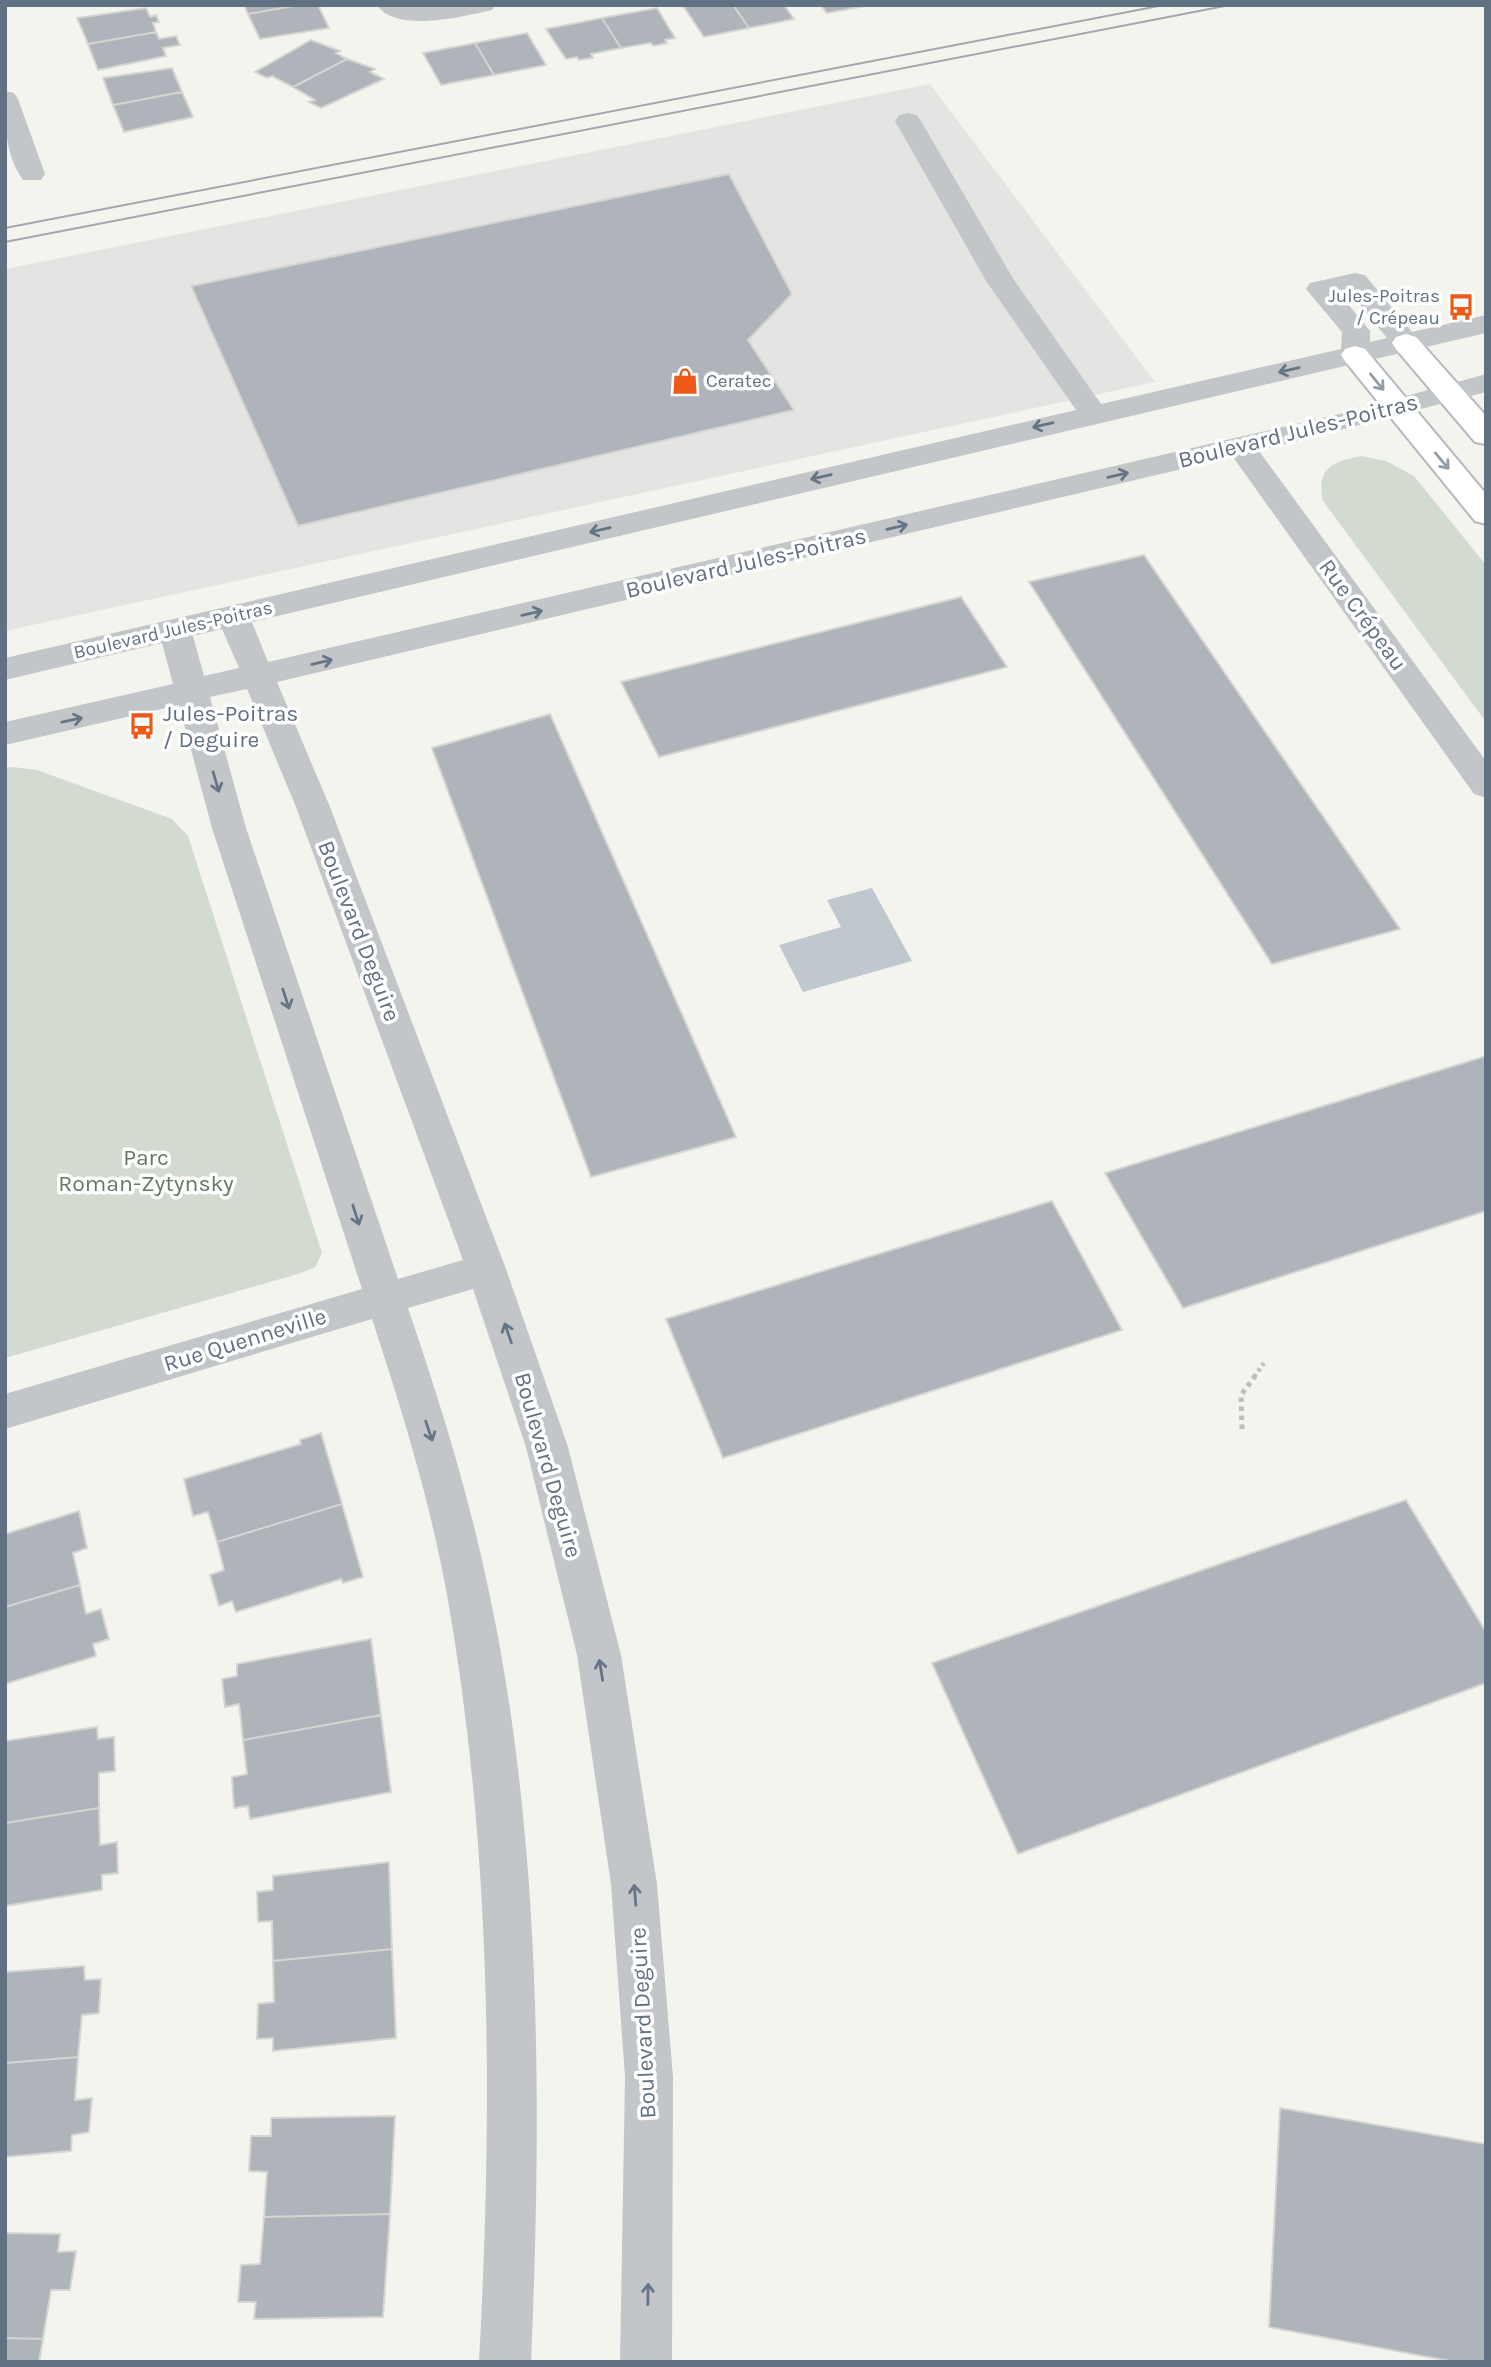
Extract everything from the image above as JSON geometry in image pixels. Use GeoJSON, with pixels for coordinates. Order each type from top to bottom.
{"type":"FeatureCollection","features":[{"type":"Feature","properties":{"kind":"highway"},"geometry":{"type":"LineString","coordinates":[[1406,342],[1486,435]]}},
{"type":"Feature","properties":{"kind":"highway"},"geometry":{"type":"LineString","coordinates":[[1355,355],[1486,514]]}},
{"type":"Feature","properties":{"kind":"street"},"geometry":{"type":"LineString","coordinates":[[389,5],[399,11],[438,14],[483,5]]}},
{"type":"Feature","properties":{"kind":"street"},"geometry":{"type":"LineString","coordinates":[[5,99],[32,174]]}},
{"type":"Feature","properties":{"kind":"street"},"geometry":{"type":"LineString","coordinates":[[908,121],[1000,281],[1093,414]]}},
{"type":"Feature","properties":{"kind":"street"},"geometry":{"type":"LineString","coordinates":[[1355,355],[1356,331],[1320,289],[1355,281],[1406,342]]}},
{"type":"Feature","properties":{"kind":"street","name":"Boulevard Jules-Poitras"},"geometry":{"type":"LineString","coordinates":[[5,668],[1486,324]]}},
{"type":"Feature","properties":{"kind":"street","name":"Boulevard Jules-Poitras"},"geometry":{"type":"LineString","coordinates":[[5,734],[192,693],[1398,409],[1448,392],[1486,383]]}},
{"type":"Feature","properties":{"kind":"street","name":"Rue Crépeau"},"geometry":{"type":"LineString","coordinates":[[1240,446],[1486,786]]}},
{"type":"Feature","properties":{"kind":"street","name":"Boulevard Deguire"},"geometry":{"type":"LineString","coordinates":[[233,616],[256,677],[313,807],[485,1269],[547,1447],[599,1655],[634,1884],[649,2077],[646,2362]]}},
{"type":"Feature","properties":{"kind":"street"},"geometry":{"type":"LineString","coordinates":[[175,630],[229,828],[433,1443],[468,1593],[489,1718],[508,1923],[513,2202],[505,2362]]}},
{"type":"Feature","properties":{"kind":"street","name":"Rue Quenneville"},"geometry":{"type":"LineString","coordinates":[[5,1412],[485,1269]]}},
{"type":"Feature","properties":{"kind":"path"},"geometry":{"type":"LineString","coordinates":[[1242,1429],[1241,1395],[1264,1363]]}},
{"type":"Feature","properties":{"kind":"shaded area"},"geometry":{"type":"Polygon","coordinates":[[[930,84],[1155,382],[5,631],[5,269],[930,84]]]}},
{"type":"Feature","properties":{"kind":"shaded area"},"geometry":{"type":"Polygon","coordinates":[[[872,888],[912,961],[803,992],[779,945],[841,927],[827,900],[872,888]]]}},
{"type":"Feature","properties":{"kind":"green space"},"geometry":{"type":"Polygon","coordinates":[[[1361,456],[1386,461],[1414,476],[1486,565],[1486,722],[1323,501],[1322,481],[1328,468],[1361,456]]]}},
{"type":"Feature","properties":{"kind":"green space","name":"Parc Roman-Zytynsky"},"geometry":{"type":"Polygon","coordinates":[[[5,768],[37,770],[172,819],[188,836],[322,1253],[315,1267],[298,1274],[5,1358],[5,768]]]}},
{"type":"Feature","properties":{"kind":"building"},"geometry":{"type":"Polygon","coordinates":[[[244,5],[299,5],[248,14],[244,5]]]}},
{"type":"Feature","properties":{"kind":"building"},"geometry":{"type":"Polygon","coordinates":[[[299,5],[318,5],[329,28],[260,39],[248,14],[299,5]]]}},
{"type":"Feature","properties":{"kind":"building"},"geometry":{"type":"Polygon","coordinates":[[[679,5],[733,5],[749,28],[704,37],[684,7],[679,5]]]}},
{"type":"Feature","properties":{"kind":"building"},"geometry":{"type":"Polygon","coordinates":[[[733,5],[784,5],[794,19],[749,28],[733,5]]]}},
{"type":"Feature","properties":{"kind":"building"},"geometry":{"type":"Polygon","coordinates":[[[820,5],[871,5],[827,13],[820,5]]]}},
{"type":"Feature","properties":{"kind":"building"},"geometry":{"type":"Polygon","coordinates":[[[146,8],[150,17],[156,15],[159,22],[153,23],[156,32],[88,44],[77,18],[146,8]]]}},
{"type":"Feature","properties":{"kind":"building"},"geometry":{"type":"Polygon","coordinates":[[[657,8],[675,38],[653,46],[651,43],[621,48],[602,18],[657,8]]]}},
{"type":"Feature","properties":{"kind":"building"},"geometry":{"type":"Polygon","coordinates":[[[602,18],[621,48],[591,54],[593,58],[566,59],[546,29],[602,18]]]}},
{"type":"Feature","properties":{"kind":"building"},"geometry":{"type":"Polygon","coordinates":[[[156,32],[159,39],[176,36],[180,45],[163,48],[166,56],[98,70],[88,44],[156,32]]]}},
{"type":"Feature","properties":{"kind":"building"},"geometry":{"type":"Polygon","coordinates":[[[527,33],[546,65],[494,75],[475,43],[527,33]]]}},
{"type":"Feature","properties":{"kind":"building"},"geometry":{"type":"Polygon","coordinates":[[[311,40],[340,51],[336,53],[347,59],[293,87],[272,76],[267,78],[255,72],[311,40]]]}},
{"type":"Feature","properties":{"kind":"building"},"geometry":{"type":"Polygon","coordinates":[[[475,43],[494,75],[441,85],[423,53],[475,43]]]}},
{"type":"Feature","properties":{"kind":"building"},"geometry":{"type":"Polygon","coordinates":[[[347,59],[375,69],[370,72],[384,79],[321,108],[309,102],[315,100],[293,87],[347,59]]]}},
{"type":"Feature","properties":{"kind":"building"},"geometry":{"type":"Polygon","coordinates":[[[172,68],[182,92],[113,105],[103,78],[172,68]]]}},
{"type":"Feature","properties":{"kind":"building"},"geometry":{"type":"Polygon","coordinates":[[[182,92],[193,117],[124,132],[113,105],[182,92]]]}},
{"type":"Feature","properties":{"kind":"building"},"geometry":{"type":"Polygon","coordinates":[[[729,174],[792,294],[748,340],[794,410],[298,526],[191,286],[729,174]]]}},
{"type":"Feature","properties":{"kind":"building"},"geometry":{"type":"Polygon","coordinates":[[[1144,555],[1400,929],[1272,964],[1029,582],[1144,555]]]}},
{"type":"Feature","properties":{"kind":"building"},"geometry":{"type":"Polygon","coordinates":[[[961,597],[1007,667],[659,757],[621,682],[961,597]]]}},
{"type":"Feature","properties":{"kind":"building"},"geometry":{"type":"Polygon","coordinates":[[[550,714],[736,1137],[591,1177],[432,748],[550,714]]]}},
{"type":"Feature","properties":{"kind":"building"},"geometry":{"type":"Polygon","coordinates":[[[1486,1056],[1486,1211],[1183,1308],[1105,1173],[1486,1056]]]}},
{"type":"Feature","properties":{"kind":"building"},"geometry":{"type":"Polygon","coordinates":[[[1052,1201],[1122,1330],[723,1458],[666,1319],[1052,1201]]]}},
{"type":"Feature","properties":{"kind":"building"},"geometry":{"type":"Polygon","coordinates":[[[321,1433],[342,1504],[217,1542],[208,1512],[193,1516],[184,1479],[301,1444],[300,1440],[321,1433]]]}},
{"type":"Feature","properties":{"kind":"building"},"geometry":{"type":"Polygon","coordinates":[[[1406,1500],[1486,1632],[1486,1683],[1018,1854],[932,1663],[1406,1500]]]}},
{"type":"Feature","properties":{"kind":"building"},"geometry":{"type":"Polygon","coordinates":[[[342,1504],[363,1577],[343,1583],[341,1579],[236,1612],[232,1601],[219,1606],[210,1575],[224,1570],[217,1542],[342,1504]]]}},
{"type":"Feature","properties":{"kind":"building"},"geometry":{"type":"Polygon","coordinates":[[[79,1511],[87,1548],[73,1553],[80,1585],[5,1607],[5,1534],[79,1511]]]}},
{"type":"Feature","properties":{"kind":"building"},"geometry":{"type":"Polygon","coordinates":[[[80,1585],[86,1614],[101,1609],[109,1639],[93,1644],[96,1656],[5,1684],[5,1607],[80,1585]]]}},
{"type":"Feature","properties":{"kind":"building"},"geometry":{"type":"Polygon","coordinates":[[[371,1639],[381,1715],[243,1740],[239,1704],[225,1707],[222,1679],[237,1676],[237,1664],[371,1639]]]}},
{"type":"Feature","properties":{"kind":"building"},"geometry":{"type":"Polygon","coordinates":[[[381,1715],[391,1792],[250,1819],[248,1806],[234,1808],[232,1777],[247,1774],[243,1740],[381,1715]]]}},
{"type":"Feature","properties":{"kind":"building"},"geometry":{"type":"Polygon","coordinates":[[[97,1727],[98,1739],[114,1737],[115,1771],[99,1773],[99,1808],[5,1823],[5,1741],[97,1727]]]}},
{"type":"Feature","properties":{"kind":"building"},"geometry":{"type":"Polygon","coordinates":[[[99,1808],[100,1845],[117,1842],[118,1873],[102,1875],[102,1890],[5,1906],[5,1823],[99,1808]]]}},
{"type":"Feature","properties":{"kind":"building"},"geometry":{"type":"Polygon","coordinates":[[[389,1862],[392,1949],[273,1961],[272,1921],[258,1922],[257,1892],[273,1890],[273,1876],[389,1862]]]}},
{"type":"Feature","properties":{"kind":"building"},"geometry":{"type":"Polygon","coordinates":[[[392,1949],[396,2038],[273,2051],[273,2038],[257,2039],[258,2004],[274,2002],[273,1961],[392,1949]]]}},
{"type":"Feature","properties":{"kind":"building"},"geometry":{"type":"Polygon","coordinates":[[[84,1966],[85,1980],[101,1979],[99,2013],[82,2015],[78,2057],[5,2063],[5,1972],[84,1966]]]}},
{"type":"Feature","properties":{"kind":"building"},"geometry":{"type":"Polygon","coordinates":[[[78,2057],[75,2100],[92,2098],[89,2132],[72,2135],[71,2151],[5,2157],[5,2063],[78,2057]]]}},
{"type":"Feature","properties":{"kind":"building"},"geometry":{"type":"Polygon","coordinates":[[[1280,2108],[1486,2144],[1486,2362],[1455,2362],[1269,2327],[1280,2108]]]}},
{"type":"Feature","properties":{"kind":"building"},"geometry":{"type":"Polygon","coordinates":[[[395,2116],[390,2214],[264,2217],[267,2172],[249,2171],[251,2136],[271,2136],[271,2118],[395,2116]]]}},
{"type":"Feature","properties":{"kind":"building"},"geometry":{"type":"Polygon","coordinates":[[[390,2214],[383,2317],[254,2319],[256,2302],[238,2302],[241,2265],[260,2264],[264,2217],[390,2214]]]}},
{"type":"Feature","properties":{"kind":"building"},"geometry":{"type":"Polygon","coordinates":[[[5,2233],[60,2234],[58,2252],[76,2251],[70,2290],[51,2290],[43,2339],[5,2338],[5,2233]]]}},
{"type":"Feature","properties":{"kind":"building"},"geometry":{"type":"Polygon","coordinates":[[[5,2338],[43,2339],[39,2362],[5,2362],[5,2338]]]}},
{"type":"Feature","properties":{"kind":"tram line"},"geometry":{"type":"LineString","coordinates":[[5,228],[1164,5]]}},
{"type":"Feature","properties":{"kind":"tram line"},"geometry":{"type":"LineString","coordinates":[[5,242],[1230,5]]}},
{"type":"Feature","properties":{"kind":"place","name":"Jules-Poitras / Crépeau"},"geometry":{"type":"Point","coordinates":[1461,307]}},
{"type":"Feature","properties":{"kind":"place","name":"Ceratec"},"geometry":{"type":"Point","coordinates":[685,381]}},
{"type":"Feature","properties":{"kind":"place","name":"Jules-Poitras / Deguire"},"geometry":{"type":"Point","coordinates":[142,726]}}]}
